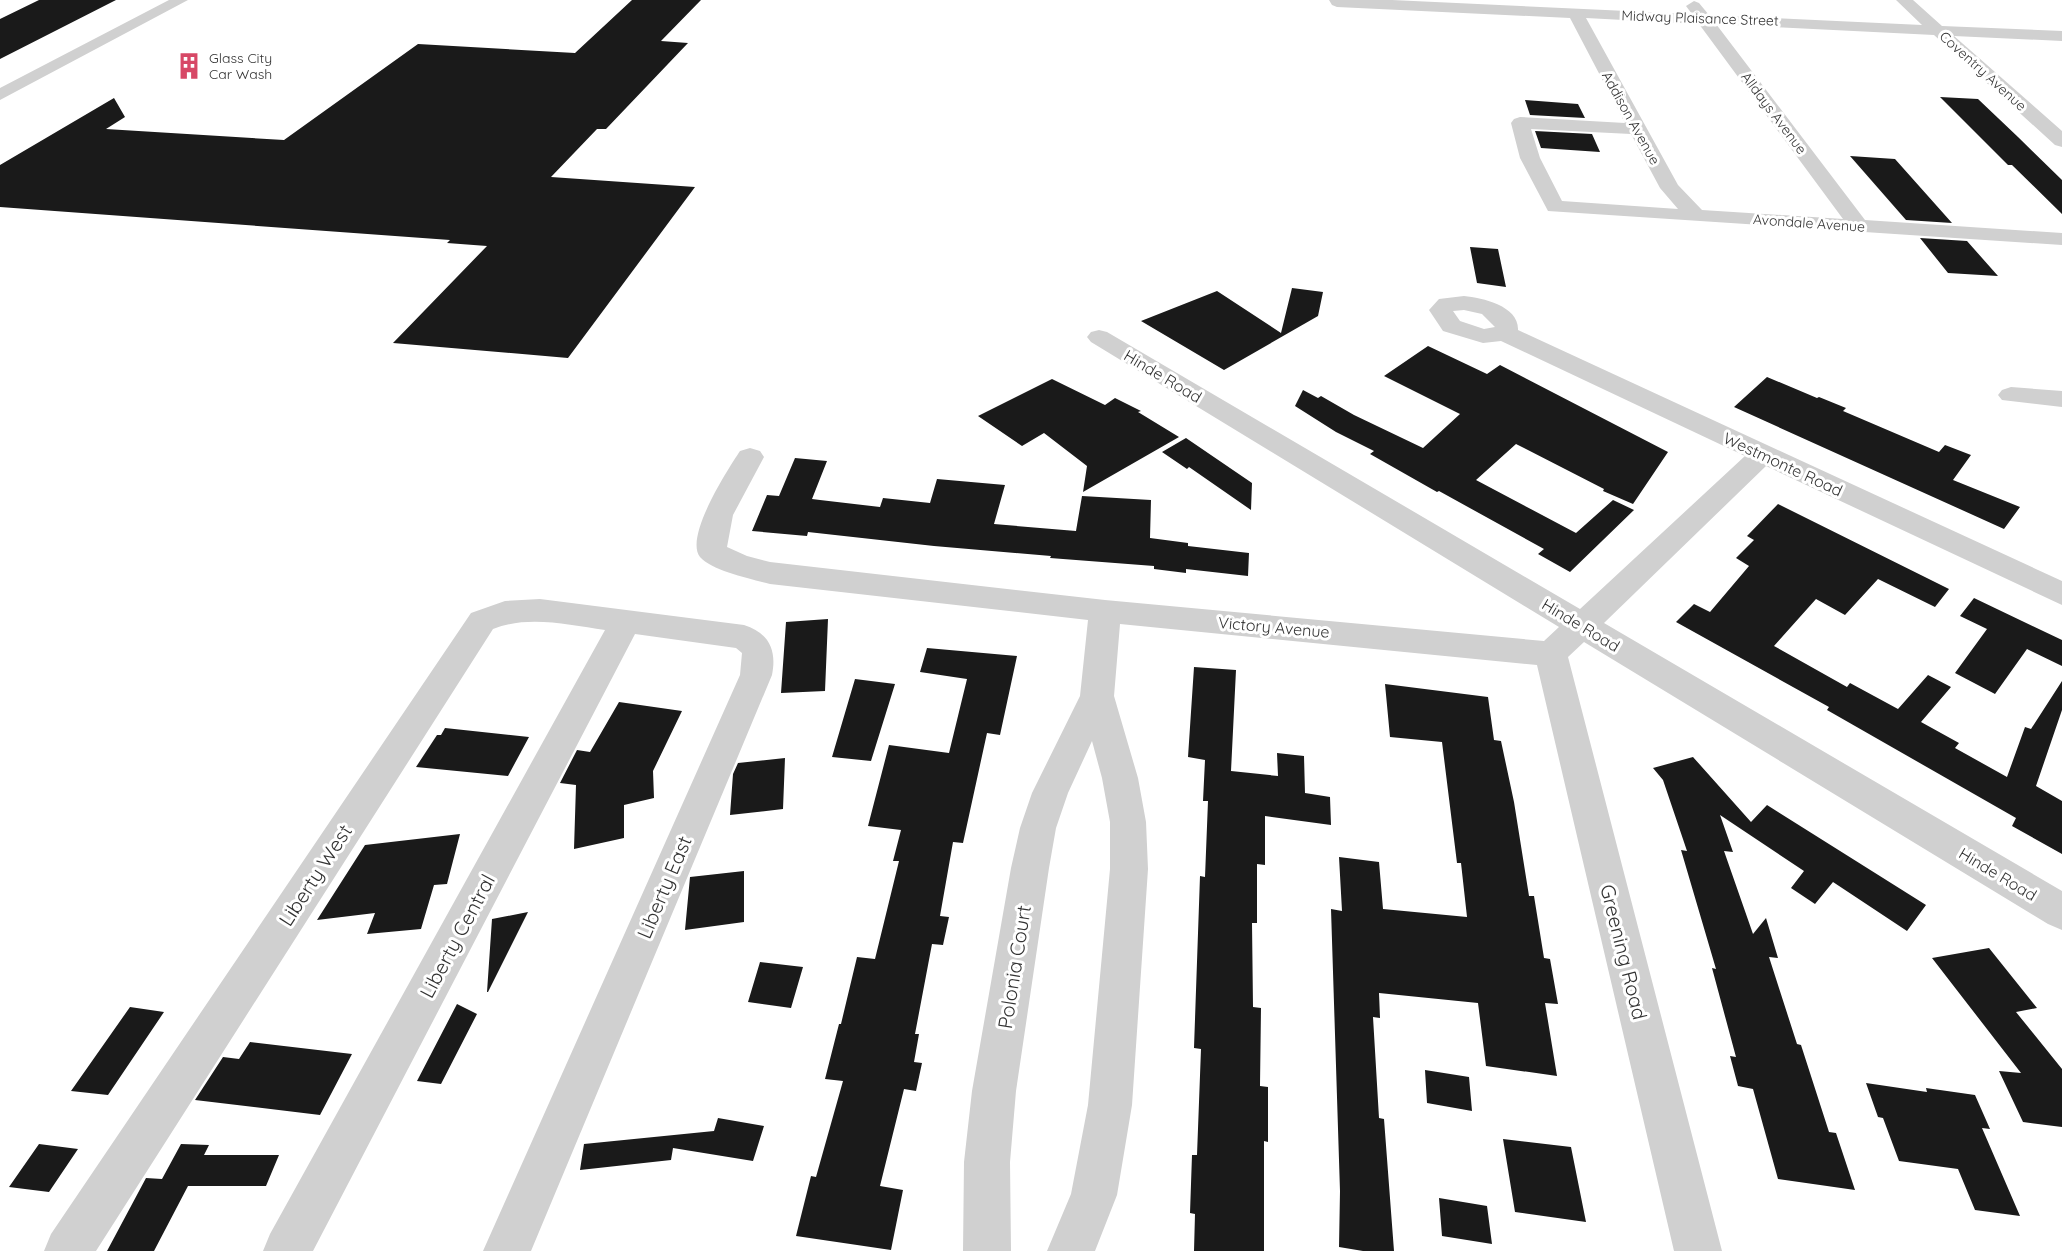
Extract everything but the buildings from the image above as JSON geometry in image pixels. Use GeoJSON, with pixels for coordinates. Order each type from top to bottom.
{"type":"FeatureCollection","features":[{"type":"Feature","properties":{"kind":"street"},"geometry":{"type":"LineString","coordinates":[[0,95],[180,0]]}},
{"type":"Feature","properties":{"kind":"street","name":"Alldays Avenue"},"geometry":{"type":"LineString","coordinates":[[1690,0],[1859,226]]}},
{"type":"Feature","properties":{"kind":"street","name":"Coventry Avenue"},"geometry":{"type":"LineString","coordinates":[[1904,0],[2062,141]]}},
{"type":"Feature","properties":{"kind":"street","name":"Midway Plaisance Street"},"geometry":{"type":"LineString","coordinates":[[1337,1],[1458,4],[1576,13],[2062,36]]}},
{"type":"Feature","properties":{"kind":"street","name":"Addison Avenue"},"geometry":{"type":"LineString","coordinates":[[1576,13],[1584,34],[1670,189],[1696,216]]}},
{"type":"Feature","properties":{"kind":"street","name":"Avondale Avenue"},"geometry":{"type":"LineString","coordinates":[[1638,129],[1520,123],[1530,158],[1555,207],[2062,239]]}},
{"type":"Feature","properties":{"kind":"street","name":"Westmonte Road"},"geometry":{"type":"LineString","coordinates":[[1504,333],[2062,594]]}},
{"type":"Feature","properties":{"kind":"street","name":"Hinde Road"},"geometry":{"type":"LineString","coordinates":[[1099,337],[2062,912]]}},
{"type":"Feature","properties":{"kind":"street"},"geometry":{"type":"LineString","coordinates":[[2011,395],[2062,399]]}},
{"type":"Feature","properties":{"kind":"street"},"geometry":{"type":"LineString","coordinates":[[1551,654],[1763,454]]}},
{"type":"Feature","properties":{"kind":"street","name":"Victory Avenue"},"geometry":{"type":"LineString","coordinates":[[750,457],[717,521],[711,537],[712,552],[737,564],[770,573],[1105,611],[1551,654]]}},
{"type":"Feature","properties":{"kind":"street","name":"Liberty West"},"geometry":{"type":"LineString","coordinates":[[68,1251],[482,621],[505,612],[540,610],[626,621]]}},
{"type":"Feature","properties":{"kind":"street","name":"Polonia Court"},"geometry":{"type":"LineString","coordinates":[[987,1251],[987,1162],[994,1091],[1030,868],[1038,828],[1050,793],[1096,696],[1105,611]]}},
{"type":"Feature","properties":{"kind":"street","name":"Liberty Central"},"geometry":{"type":"LineString","coordinates":[[287,1251],[626,621]]}},
{"type":"Feature","properties":{"kind":"street","name":"Liberty East"},"geometry":{"type":"LineString","coordinates":[[507,1251],[756,675],[760,654],[755,643],[744,637],[626,621]]}},
{"type":"Feature","properties":{"kind":"street","name":"Greening Road"},"geometry":{"type":"LineString","coordinates":[[1551,654],[1698,1251]]}},
{"type":"Feature","properties":{"kind":"street","name":"Polonia Court"},"geometry":{"type":"LineString","coordinates":[[1071,1251],[1094,1195],[1110,1104],[1128,868],[1128,822],[1120,778],[1096,696]]}},
{"type":"Feature","properties":{"kind":"place","name":"Glass City Car Wash"},"geometry":{"type":"Point","coordinates":[189,66]}}]}
